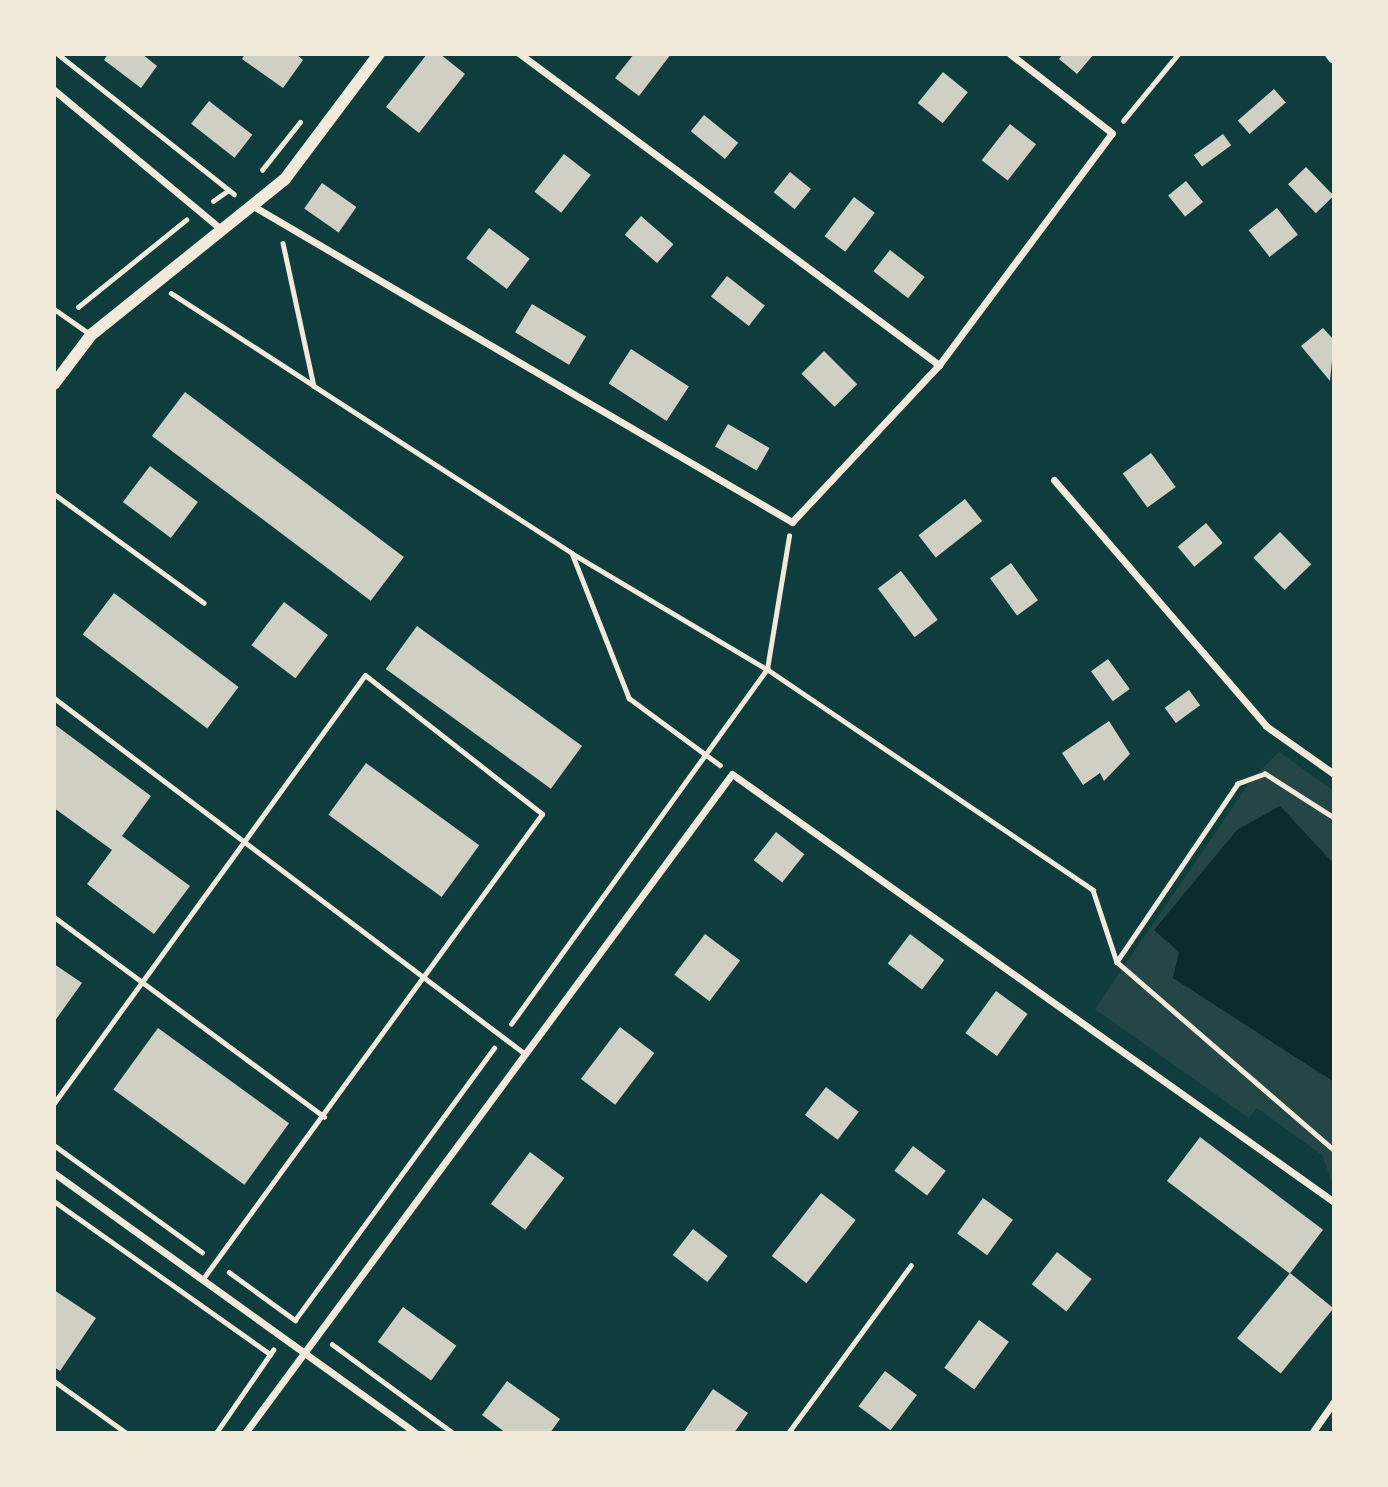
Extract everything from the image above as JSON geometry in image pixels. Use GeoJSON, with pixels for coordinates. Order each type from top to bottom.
{"type":"FeatureCollection","features":[{"type":"Feature","properties":{"kind":"street"},"geometry":{"type":"LineString","coordinates":[[54,384],[91,335],[285,179],[379,54]]}},
{"type":"Feature","properties":{"kind":"street"},"geometry":{"type":"LineString","coordinates":[[520,54],[939,365]]}},
{"type":"Feature","properties":{"kind":"street"},"geometry":{"type":"LineString","coordinates":[[253,206],[280,228],[792,522],[939,365],[1112,134],[1010,54]]}},
{"type":"Feature","properties":{"kind":"street"},"geometry":{"type":"LineString","coordinates":[[54,90],[221,229]]}},
{"type":"Feature","properties":{"kind":"street"},"geometry":{"type":"LineString","coordinates":[[1054,480],[1266,726],[1334,774]]}},
{"type":"Feature","properties":{"kind":"street"},"geometry":{"type":"LineString","coordinates":[[245,1433],[732,774],[1334,1202]]}},
{"type":"Feature","properties":{"kind":"street"},"geometry":{"type":"LineString","coordinates":[[54,1173],[416,1433]]}},
{"type":"Feature","properties":{"kind":"street"},"geometry":{"type":"LineString","coordinates":[[1312,1433],[1334,1402]]}},
{"type":"Feature","properties":{"kind":"lane"},"geometry":{"type":"LineString","coordinates":[[54,309],[91,335]]}},
{"type":"Feature","properties":{"kind":"lane"},"geometry":{"type":"LineString","coordinates":[[54,494],[204,603]]}},
{"type":"Feature","properties":{"kind":"lane"},"geometry":{"type":"LineString","coordinates":[[54,1103],[247,843],[365,675],[542,814],[426,980],[202,1280]]}},
{"type":"Feature","properties":{"kind":"lane"},"geometry":{"type":"LineString","coordinates":[[54,698],[524,1054]]}},
{"type":"Feature","properties":{"kind":"lane"},"geometry":{"type":"LineString","coordinates":[[54,917],[324,1117]]}},
{"type":"Feature","properties":{"kind":"lane"},"geometry":{"type":"LineString","coordinates":[[788,1433],[911,1265]]}},
{"type":"Feature","properties":{"kind":"lane"},"geometry":{"type":"LineString","coordinates":[[54,1381],[126,1433]]}},
{"type":"Feature","properties":{"kind":"path"},"geometry":{"type":"LineString","coordinates":[[58,54],[229,190],[253,206]]}},
{"type":"Feature","properties":{"kind":"path"},"geometry":{"type":"LineString","coordinates":[[1112,134],[1178,54]]}},
{"type":"Feature","properties":{"kind":"path"},"geometry":{"type":"LineString","coordinates":[[253,181],[303,117]]}},
{"type":"Feature","properties":{"kind":"path"},"geometry":{"type":"LineString","coordinates":[[66,317],[198,210],[229,190]]}},
{"type":"Feature","properties":{"kind":"path"},"geometry":{"type":"LineString","coordinates":[[239,197],[245,191]]}},
{"type":"Feature","properties":{"kind":"path"},"geometry":{"type":"LineString","coordinates":[[280,228],[314,386]]}},
{"type":"Feature","properties":{"kind":"path"},"geometry":{"type":"LineString","coordinates":[[133,261],[155,283],[572,553],[766,669],[1093,890],[1117,962],[1334,1150]]}},
{"type":"Feature","properties":{"kind":"path"},"geometry":{"type":"LineString","coordinates":[[54,1145],[295,1320],[708,756],[766,669],[792,522]]}},
{"type":"Feature","properties":{"kind":"path"},"geometry":{"type":"LineString","coordinates":[[572,553],[629,698],[732,774]]}},
{"type":"Feature","properties":{"kind":"path"},"geometry":{"type":"LineString","coordinates":[[1117,962],[1238,785],[1265,774],[1334,818]]}},
{"type":"Feature","properties":{"kind":"path"},"geometry":{"type":"LineString","coordinates":[[54,1201],[270,1354]]}},
{"type":"Feature","properties":{"kind":"shaded area"},"geometry":{"type":"Polygon","coordinates":[[[1279,752],[1334,791],[1334,1186],[1322,1155],[1257,1108],[1249,1118],[1095,1009],[1252,779],[1279,752]]]}},
{"type":"Feature","properties":{"kind":"shaded area"},"geometry":{"type":"Polygon","coordinates":[[[1280,806],[1334,864],[1334,1082],[1173,978],[1179,952],[1154,930],[1237,830],[1280,806]]]}},
{"type":"Feature","properties":{"kind":"building"},"geometry":{"type":"Polygon","coordinates":[[[108,54],[142,54],[157,66],[141,88],[104,60],[108,54]]]}},
{"type":"Feature","properties":{"kind":"building"},"geometry":{"type":"Polygon","coordinates":[[[245,54],[296,54],[303,60],[283,88],[242,59],[245,54]]]}},
{"type":"Feature","properties":{"kind":"building"},"geometry":{"type":"Polygon","coordinates":[[[427,54],[440,54],[465,74],[419,133],[386,107],[427,54]]]}},
{"type":"Feature","properties":{"kind":"building"},"geometry":{"type":"Polygon","coordinates":[[[634,54],[671,54],[639,96],[615,78],[634,54]]]}},
{"type":"Feature","properties":{"kind":"building"},"geometry":{"type":"Polygon","coordinates":[[[1063,54],[1094,54],[1077,74],[1059,59],[1063,54]]]}},
{"type":"Feature","properties":{"kind":"building"},"geometry":{"type":"Polygon","coordinates":[[[943,72],[968,92],[943,123],[918,103],[943,72]]]}},
{"type":"Feature","properties":{"kind":"building"},"geometry":{"type":"Polygon","coordinates":[[[1274,89],[1286,103],[1250,134],[1238,120],[1274,89]]]}},
{"type":"Feature","properties":{"kind":"building"},"geometry":{"type":"Polygon","coordinates":[[[209,101],[252,135],[234,158],[191,124],[209,101]]]}},
{"type":"Feature","properties":{"kind":"building"},"geometry":{"type":"Polygon","coordinates":[[[704,115],[738,143],[725,159],[691,131],[704,115]]]}},
{"type":"Feature","properties":{"kind":"building"},"geometry":{"type":"Polygon","coordinates":[[[1010,124],[1036,144],[1008,181],[982,160],[1010,124]]]}},
{"type":"Feature","properties":{"kind":"building"},"geometry":{"type":"Polygon","coordinates":[[[1223,134],[1231,145],[1202,166],[1194,155],[1223,134]]]}},
{"type":"Feature","properties":{"kind":"building"},"geometry":{"type":"Polygon","coordinates":[[[564,154],[591,175],[561,213],[534,192],[564,154]]]}},
{"type":"Feature","properties":{"kind":"building"},"geometry":{"type":"Polygon","coordinates":[[[1306,167],[1334,196],[1316,213],[1288,184],[1306,167]]]}},
{"type":"Feature","properties":{"kind":"building"},"geometry":{"type":"Polygon","coordinates":[[[790,172],[811,189],[795,209],[774,192],[790,172]]]}},
{"type":"Feature","properties":{"kind":"building"},"geometry":{"type":"Polygon","coordinates":[[[1186,181],[1203,202],[1185,216],[1168,195],[1186,181]]]}},
{"type":"Feature","properties":{"kind":"building"},"geometry":{"type":"Polygon","coordinates":[[[322,183],[356,207],[339,232],[304,208],[322,183]]]}},
{"type":"Feature","properties":{"kind":"building"},"geometry":{"type":"Polygon","coordinates":[[[854,197],[875,213],[845,252],[825,236],[854,197]]]}},
{"type":"Feature","properties":{"kind":"building"},"geometry":{"type":"Polygon","coordinates":[[[1277,208],[1298,235],[1270,257],[1249,230],[1277,208]]]}},
{"type":"Feature","properties":{"kind":"building"},"geometry":{"type":"Polygon","coordinates":[[[641,216],[673,244],[657,263],[625,235],[641,216]]]}},
{"type":"Feature","properties":{"kind":"building"},"geometry":{"type":"Polygon","coordinates":[[[489,228],[530,259],[507,289],[466,258],[489,228]]]}},
{"type":"Feature","properties":{"kind":"building"},"geometry":{"type":"Polygon","coordinates":[[[890,250],[925,277],[908,298],[873,271],[890,250]]]}},
{"type":"Feature","properties":{"kind":"building"},"geometry":{"type":"Polygon","coordinates":[[[727,276],[765,306],[749,326],[711,296],[727,276]]]}},
{"type":"Feature","properties":{"kind":"building"},"geometry":{"type":"Polygon","coordinates":[[[532,304],[586,336],[569,365],[515,332],[532,304]]]}},
{"type":"Feature","properties":{"kind":"building"},"geometry":{"type":"Polygon","coordinates":[[[1323,328],[1334,340],[1330,381],[1301,346],[1323,328]]]}},
{"type":"Feature","properties":{"kind":"building"},"geometry":{"type":"Polygon","coordinates":[[[631,349],[689,387],[667,421],[609,383],[631,349]]]}},
{"type":"Feature","properties":{"kind":"building"},"geometry":{"type":"Polygon","coordinates":[[[824,351],[857,384],[835,407],[801,374],[824,351]]]}},
{"type":"Feature","properties":{"kind":"building"},"geometry":{"type":"Polygon","coordinates":[[[185,392],[404,557],[371,601],[152,436],[185,392]]]}},
{"type":"Feature","properties":{"kind":"building"},"geometry":{"type":"Polygon","coordinates":[[[728,424],[770,448],[757,471],[715,447],[728,424]]]}},
{"type":"Feature","properties":{"kind":"building"},"geometry":{"type":"Polygon","coordinates":[[[1151,453],[1176,487],[1147,508],[1123,474],[1151,453]]]}},
{"type":"Feature","properties":{"kind":"building"},"geometry":{"type":"Polygon","coordinates":[[[150,466],[198,502],[171,538],[123,502],[150,466]]]}},
{"type":"Feature","properties":{"kind":"building"},"geometry":{"type":"Polygon","coordinates":[[[965,499],[982,521],[936,557],[919,535],[965,499]]]}},
{"type":"Feature","properties":{"kind":"building"},"geometry":{"type":"Polygon","coordinates":[[[1206,523],[1223,543],[1194,567],[1178,547],[1206,523]]]}},
{"type":"Feature","properties":{"kind":"building"},"geometry":{"type":"Polygon","coordinates":[[[1280,532],[1311,564],[1285,590],[1253,558],[1280,532]]]}},
{"type":"Feature","properties":{"kind":"building"},"geometry":{"type":"Polygon","coordinates":[[[1011,563],[1038,600],[1017,615],[990,578],[1011,563]]]}},
{"type":"Feature","properties":{"kind":"building"},"geometry":{"type":"Polygon","coordinates":[[[901,571],[938,620],[915,637],[878,588],[901,571]]]}},
{"type":"Feature","properties":{"kind":"building"},"geometry":{"type":"Polygon","coordinates":[[[114,593],[239,687],[207,728],[83,635],[114,593]]]}},
{"type":"Feature","properties":{"kind":"building"},"geometry":{"type":"Polygon","coordinates":[[[284,602],[328,635],[295,678],[252,645],[284,602]]]}},
{"type":"Feature","properties":{"kind":"building"},"geometry":{"type":"Polygon","coordinates":[[[417,626],[582,746],[551,789],[386,669],[417,626]]]}},
{"type":"Feature","properties":{"kind":"building"},"geometry":{"type":"Polygon","coordinates":[[[1108,659],[1130,689],[1113,701],[1091,671],[1108,659]]]}},
{"type":"Feature","properties":{"kind":"building"},"geometry":{"type":"Polygon","coordinates":[[[1189,690],[1200,705],[1176,723],[1165,708],[1189,690]]]}},
{"type":"Feature","properties":{"kind":"building"},"geometry":{"type":"Polygon","coordinates":[[[1109,721],[1130,754],[1104,781],[1100,773],[1083,785],[1062,753],[1109,721]]]}},
{"type":"Feature","properties":{"kind":"building"},"geometry":{"type":"Polygon","coordinates":[[[54,724],[151,796],[122,836],[190,886],[154,934],[87,884],[112,850],[54,808],[54,724]]]}},
{"type":"Feature","properties":{"kind":"building"},"geometry":{"type":"Polygon","coordinates":[[[366,763],[479,845],[442,897],[328,815],[366,763]]]}},
{"type":"Feature","properties":{"kind":"building"},"geometry":{"type":"Polygon","coordinates":[[[776,832],[804,854],[782,883],[754,860],[776,832]]]}},
{"type":"Feature","properties":{"kind":"building"},"geometry":{"type":"Polygon","coordinates":[[[705,934],[740,960],[709,1001],[674,975],[705,934]]]}},
{"type":"Feature","properties":{"kind":"building"},"geometry":{"type":"Polygon","coordinates":[[[910,934],[944,960],[922,989],[888,964],[910,934]]]}},
{"type":"Feature","properties":{"kind":"building"},"geometry":{"type":"Polygon","coordinates":[[[54,964],[82,983],[54,1022],[54,964]]]}},
{"type":"Feature","properties":{"kind":"building"},"geometry":{"type":"Polygon","coordinates":[[[996,991],[1028,1014],[997,1056],[965,1033],[996,991]]]}},
{"type":"Feature","properties":{"kind":"building"},"geometry":{"type":"Polygon","coordinates":[[[620,1027],[654,1053],[615,1105],[581,1079],[620,1027]]]}},
{"type":"Feature","properties":{"kind":"building"},"geometry":{"type":"Polygon","coordinates":[[[158,1028],[289,1123],[244,1185],[113,1089],[158,1028]]]}},
{"type":"Feature","properties":{"kind":"building"},"geometry":{"type":"Polygon","coordinates":[[[826,1087],[859,1112],[838,1140],[805,1115],[826,1087]]]}},
{"type":"Feature","properties":{"kind":"building"},"geometry":{"type":"Polygon","coordinates":[[[1200,1137],[1323,1230],[1290,1274],[1167,1181],[1200,1137]]]}},
{"type":"Feature","properties":{"kind":"building"},"geometry":{"type":"Polygon","coordinates":[[[913,1146],[946,1171],[927,1195],[894,1171],[913,1146]]]}},
{"type":"Feature","properties":{"kind":"building"},"geometry":{"type":"Polygon","coordinates":[[[530,1152],[564,1178],[525,1230],[491,1204],[530,1152]]]}},
{"type":"Feature","properties":{"kind":"building"},"geometry":{"type":"Polygon","coordinates":[[[821,1193],[856,1220],[806,1283],[772,1256],[821,1193]]]}},
{"type":"Feature","properties":{"kind":"building"},"geometry":{"type":"Polygon","coordinates":[[[983,1198],[1013,1220],[987,1255],[957,1234],[983,1198]]]}},
{"type":"Feature","properties":{"kind":"building"},"geometry":{"type":"Polygon","coordinates":[[[693,1229],[728,1256],[707,1282],[673,1255],[693,1229]]]}},
{"type":"Feature","properties":{"kind":"building"},"geometry":{"type":"Polygon","coordinates":[[[1057,1252],[1092,1279],[1066,1311],[1032,1284],[1057,1252]]]}},
{"type":"Feature","properties":{"kind":"building"},"geometry":{"type":"Polygon","coordinates":[[[1290,1273],[1334,1308],[1281,1374],[1237,1338],[1290,1273]]]}},
{"type":"Feature","properties":{"kind":"building"},"geometry":{"type":"Polygon","coordinates":[[[54,1290],[96,1318],[60,1371],[54,1367],[54,1290]]]}},
{"type":"Feature","properties":{"kind":"building"},"geometry":{"type":"Polygon","coordinates":[[[403,1307],[456,1346],[431,1381],[378,1342],[403,1307]]]}},
{"type":"Feature","properties":{"kind":"building"},"geometry":{"type":"Polygon","coordinates":[[[979,1320],[1009,1342],[974,1389],[944,1368],[979,1320]]]}},
{"type":"Feature","properties":{"kind":"building"},"geometry":{"type":"Polygon","coordinates":[[[885,1371],[917,1395],[890,1430],[859,1406],[885,1371]]]}},
{"type":"Feature","properties":{"kind":"building"},"geometry":{"type":"Polygon","coordinates":[[[507,1381],[560,1419],[550,1433],[506,1433],[482,1415],[507,1381]]]}},
{"type":"Feature","properties":{"kind":"building"},"geometry":{"type":"Polygon","coordinates":[[[713,1389],[748,1413],[734,1433],[683,1433],[713,1389]]]}}]}
